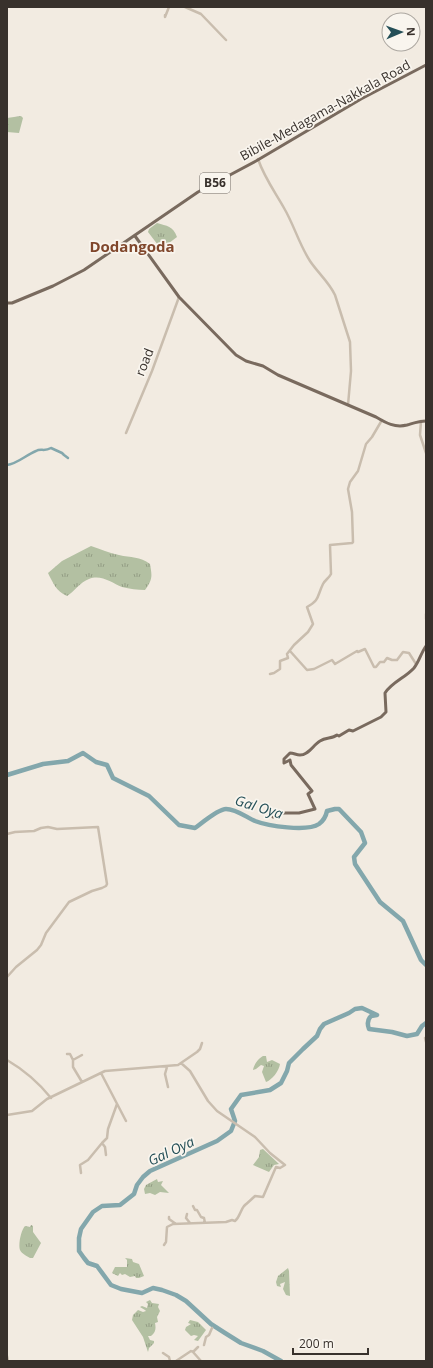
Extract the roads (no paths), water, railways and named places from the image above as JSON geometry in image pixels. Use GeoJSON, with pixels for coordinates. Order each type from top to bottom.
{"type":"FeatureCollection","features":[{"type":"Feature","properties":{"kind":"main road","name":"Bibile-Medagama-Nakkala Road"},"geometry":{"type":"LineString","coordinates":[[7,303],[12,303],[53,286],[84,270],[198,192],[258,159],[340,110],[426,65]]}},
{"type":"Feature","properties":{"kind":"main road"},"geometry":{"type":"LineString","coordinates":[[135,236],[179,297],[200,320],[239,357],[263,366],[390,425],[400,426],[426,421]]}},
{"type":"Feature","properties":{"kind":"main road"},"geometry":{"type":"LineString","coordinates":[[274,818],[284,813],[299,813],[315,809],[308,794],[312,791],[291,765],[290,760],[284,762],[284,759],[290,753],[299,755],[307,753],[324,738],[333,738],[349,730],[353,731],[381,717],[386,712],[385,693],[387,689],[414,668],[426,646]]}},
{"type":"Feature","properties":{"kind":"street"},"geometry":{"type":"LineString","coordinates":[[165,17],[169,7]]}},
{"type":"Feature","properties":{"kind":"street"},"geometry":{"type":"LineString","coordinates":[[185,7],[201,14],[226,40]]}},
{"type":"Feature","properties":{"kind":"street"},"geometry":{"type":"LineString","coordinates":[[258,159],[270,186],[284,208],[301,247],[335,295],[350,342],[352,371],[348,405]]}},
{"type":"Feature","properties":{"kind":"street","name":"road"},"geometry":{"type":"LineString","coordinates":[[126,433],[152,372],[179,297]]}},
{"type":"Feature","properties":{"kind":"street"},"geometry":{"type":"LineString","coordinates":[[270,674],[280,669],[280,662],[288,658],[287,654],[308,632],[313,624],[307,608],[315,602],[321,592],[323,582],[331,574],[330,545],[353,542],[352,512],[348,489],[350,482],[358,471],[366,444],[372,438],[382,420]]}},
{"type":"Feature","properties":{"kind":"street"},"geometry":{"type":"LineString","coordinates":[[421,421],[420,435],[426,453]]}},
{"type":"Feature","properties":{"kind":"street"},"geometry":{"type":"LineString","coordinates":[[426,614],[426,619]]}},
{"type":"Feature","properties":{"kind":"street"},"geometry":{"type":"LineString","coordinates":[[290,651],[307,670],[314,669],[332,660],[335,664],[357,651],[358,652],[365,649],[374,667],[376,667],[380,662],[384,662],[387,658],[397,660],[403,652],[409,653],[416,664]]}},
{"type":"Feature","properties":{"kind":"street"},"geometry":{"type":"LineString","coordinates":[[7,834],[34,831],[41,828],[57,829],[98,827],[107,884],[102,888],[69,902],[46,933],[37,950],[16,967],[7,977]]}},
{"type":"Feature","properties":{"kind":"street"},"geometry":{"type":"LineString","coordinates":[[7,1115],[32,1111],[47,1099],[105,1071],[178,1065],[197,1052],[202,1044]]}},
{"type":"Feature","properties":{"kind":"street"},"geometry":{"type":"LineString","coordinates":[[67,1054],[70,1054],[73,1060],[73,1067],[82,1082]]}},
{"type":"Feature","properties":{"kind":"street"},"geometry":{"type":"LineString","coordinates":[[73,1060],[82,1055]]}},
{"type":"Feature","properties":{"kind":"street"},"geometry":{"type":"LineString","coordinates":[[7,1060],[17,1066],[41,1086],[51,1098]]}},
{"type":"Feature","properties":{"kind":"street"},"geometry":{"type":"LineString","coordinates":[[164,1245],[166,1242],[167,1227],[177,1224],[235,1221],[240,1215],[244,1206],[255,1196],[263,1197],[276,1167],[280,1168],[285,1164],[270,1153],[255,1137],[217,1111],[208,1101],[191,1072],[181,1063]]}},
{"type":"Feature","properties":{"kind":"street"},"geometry":{"type":"LineString","coordinates":[[168,1066],[166,1074],[168,1087]]}},
{"type":"Feature","properties":{"kind":"street"},"geometry":{"type":"LineString","coordinates":[[102,1073],[126,1121]]}},
{"type":"Feature","properties":{"kind":"street"},"geometry":{"type":"LineString","coordinates":[[81,1173],[80,1165],[88,1160],[108,1138],[108,1129],[117,1104]]}},
{"type":"Feature","properties":{"kind":"street"},"geometry":{"type":"LineString","coordinates":[[102,1143],[105,1147],[106,1155]]}},
{"type":"Feature","properties":{"kind":"street"},"geometry":{"type":"LineString","coordinates":[[193,1206],[195,1210],[197,1210],[200,1217],[204,1218],[205,1223]]}},
{"type":"Feature","properties":{"kind":"street"},"geometry":{"type":"LineString","coordinates":[[187,1214],[186,1218],[191,1223]]}},
{"type":"Feature","properties":{"kind":"street"},"geometry":{"type":"LineString","coordinates":[[169,1217],[169,1219],[177,1224]]}},
{"type":"Feature","properties":{"kind":"street"},"geometry":{"type":"LineString","coordinates":[[204,1345],[206,1337],[209,1335],[212,1328]]}},
{"type":"Feature","properties":{"kind":"street"},"geometry":{"type":"LineString","coordinates":[[176,1361],[191,1351],[193,1352],[198,1347]]}},
{"type":"Feature","properties":{"kind":"street"},"geometry":{"type":"LineString","coordinates":[[193,1352],[201,1361]]}},
{"type":"Feature","properties":{"kind":"street"},"geometry":{"type":"LineString","coordinates":[[163,1353],[169,1357],[170,1361]]}},
{"type":"Feature","properties":{"kind":"street"},"geometry":{"type":"LineString","coordinates":[[7,1356],[8,1361]]}},
{"type":"Feature","properties":{"kind":"waterway"},"geometry":{"type":"LineString","coordinates":[[7,465],[14,463],[38,450],[46,450],[51,448],[62,453],[68,458]]}},
{"type":"Feature","properties":{"kind":"waterway","name":"Gal Oya"},"geometry":{"type":"LineString","coordinates":[[7,775],[43,764],[68,761],[83,753],[96,762],[107,765],[113,778],[149,796],[179,825],[195,828],[215,814],[226,809],[230,809],[261,823],[297,828],[306,828],[319,824],[326,815],[327,811],[339,809],[361,832],[365,843],[354,857],[355,864],[380,902],[403,921],[421,960],[426,965]]}},
{"type":"Feature","properties":{"kind":"waterway","name":"Gal Oya"},"geometry":{"type":"LineString","coordinates":[[281,1361],[263,1351],[241,1343],[225,1333],[211,1324],[186,1301],[176,1295],[153,1288],[142,1293],[121,1289],[111,1285],[97,1266],[88,1263],[79,1251],[81,1229],[93,1212],[102,1206],[120,1205],[134,1194],[137,1185],[150,1171],[217,1141],[231,1131],[235,1121],[231,1109],[241,1095],[270,1090],[281,1083],[289,1063],[317,1036],[324,1024],[355,1009],[362,1008],[377,1015],[371,1016],[369,1019],[369,1029],[392,1032],[407,1036],[417,1034],[426,1023]]}},
{"type":"Feature","properties":{"kind":"district","name":"Dodangoda"},"geometry":{"type":"Point","coordinates":[132,247]}}]}
